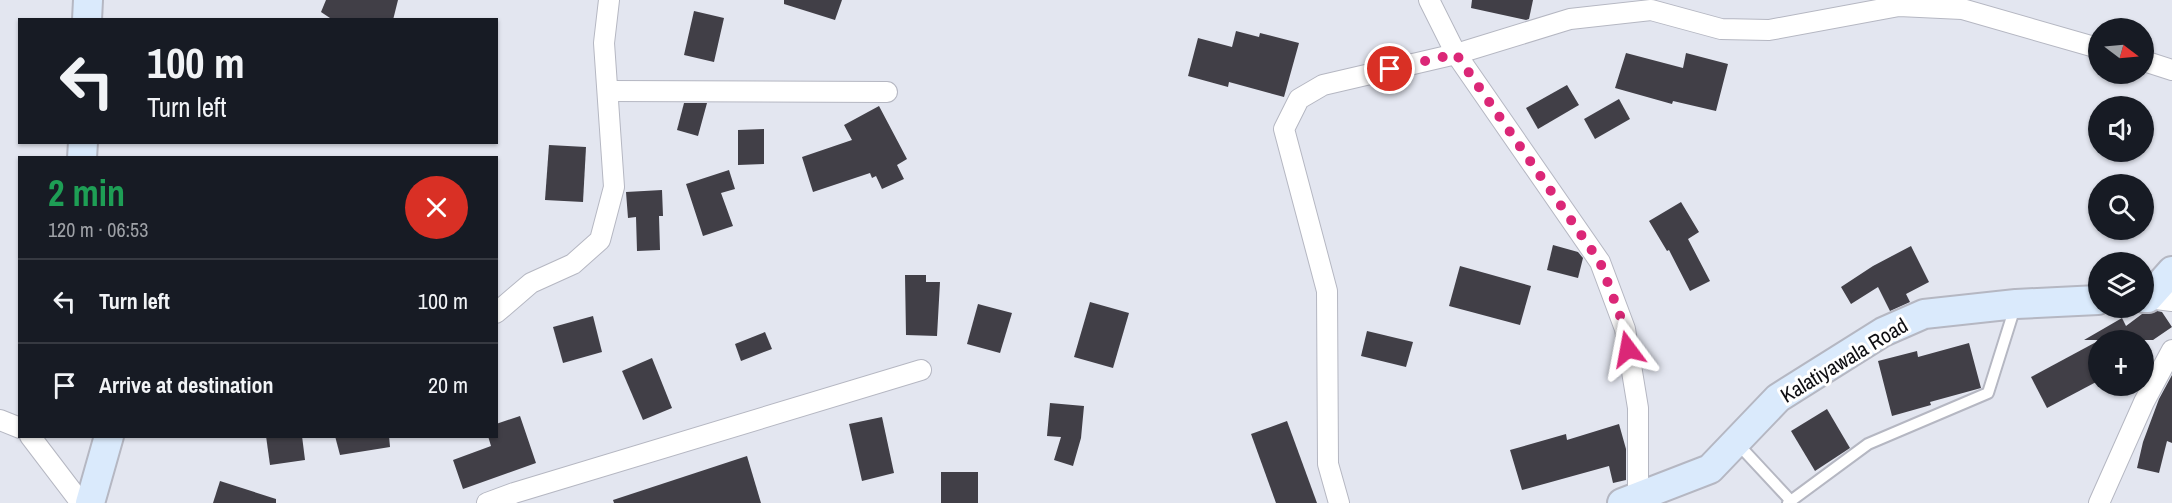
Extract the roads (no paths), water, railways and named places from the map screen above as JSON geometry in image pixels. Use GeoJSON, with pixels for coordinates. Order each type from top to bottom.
{"type":"FeatureCollection","features":[{"type":"Feature","properties":{"kind":"street"},"geometry":{"type":"LineString","coordinates":[[87,18],[88,0]]}},
{"type":"Feature","properties":{"kind":"street"},"geometry":{"type":"LineString","coordinates":[[498,311],[531,283],[573,264],[600,240],[614,187],[604,43],[609,0]]}},
{"type":"Feature","properties":{"kind":"street"},"geometry":{"type":"LineString","coordinates":[[1429,0],[1456,54],[1600,262],[1625,329],[1638,408],[1630,500]]}},
{"type":"Feature","properties":{"kind":"street"},"geometry":{"type":"LineString","coordinates":[[1339,503],[1328,464],[1327,291],[1284,129],[1299,99],[1323,85],[1456,54],[1570,20],[1651,10],[1722,29],[1769,30],[1899,6],[1962,9],[2088,45]]}},
{"type":"Feature","properties":{"kind":"street"},"geometry":{"type":"LineString","coordinates":[[2154,64],[2172,70]]}},
{"type":"Feature","properties":{"kind":"street"},"geometry":{"type":"LineString","coordinates":[[608,91],[887,92]]}},
{"type":"Feature","properties":{"kind":"street"},"geometry":{"type":"LineString","coordinates":[[2155,299],[2172,271]]}},
{"type":"Feature","properties":{"kind":"street","name":"Kalatiyawala Road"},"geometry":{"type":"LineString","coordinates":[[1630,500],[1710,469],[1778,398],[1883,332],[1924,315],[2016,304],[2088,300]]}},
{"type":"Feature","properties":{"kind":"street"},"geometry":{"type":"LineString","coordinates":[[2099,503],[2145,402],[2172,350]]}},
{"type":"Feature","properties":{"kind":"street"},"geometry":{"type":"LineString","coordinates":[[488,503],[514,493],[921,370]]}},
{"type":"Feature","properties":{"kind":"street"},"geometry":{"type":"LineString","coordinates":[[0,420],[18,427]]}},
{"type":"Feature","properties":{"kind":"street"},"geometry":{"type":"LineString","coordinates":[[32,438],[81,503]]}},
{"type":"Feature","properties":{"kind":"street"},"geometry":{"type":"LineString","coordinates":[[90,503],[108,438]]}},
{"type":"Feature","properties":{"kind":"lane"},"geometry":{"type":"LineString","coordinates":[[1735,441],[1790,502],[1868,444],[1988,393],[2016,304]]}}]}
